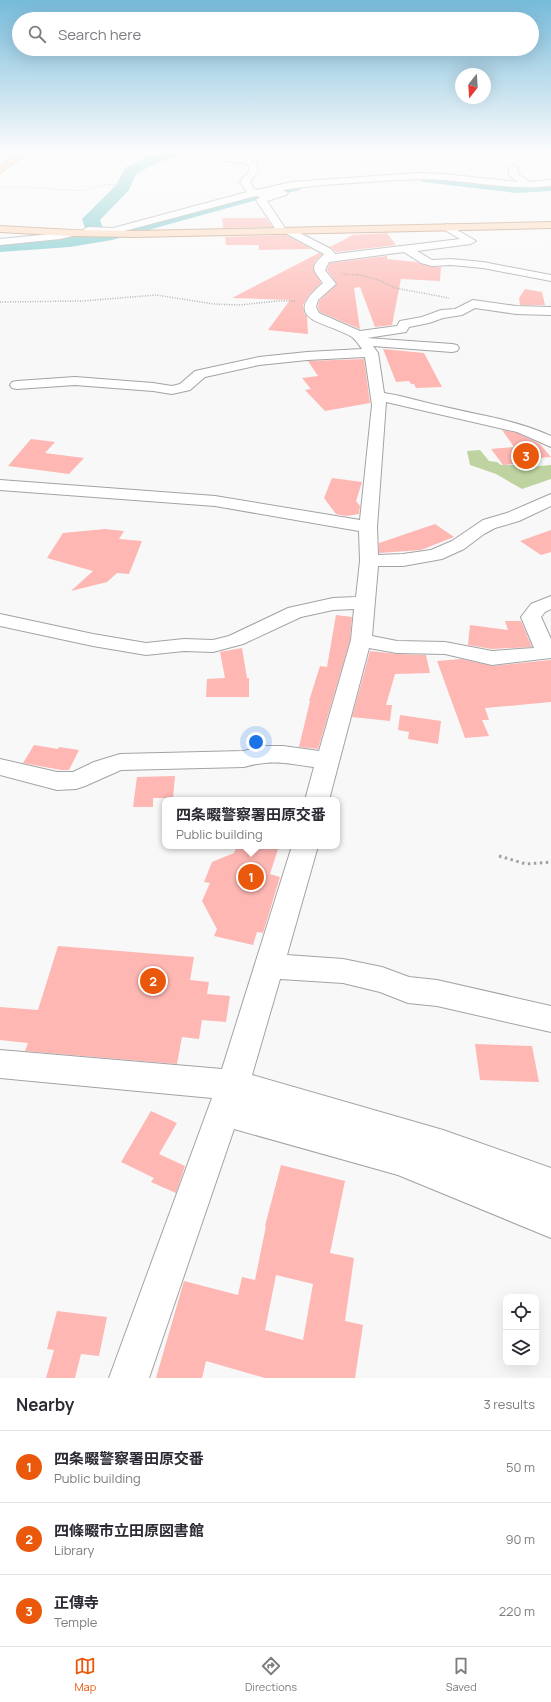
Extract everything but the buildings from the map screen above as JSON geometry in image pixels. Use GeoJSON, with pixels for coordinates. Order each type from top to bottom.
{"type":"FeatureCollection","features":[{"type":"Feature","properties":{"kind":"main road"},"geometry":{"type":"LineString","coordinates":[[0,229],[73,233],[90,232],[135,234],[551,225]]}},
{"type":"Feature","properties":{"kind":"street"},"geometry":{"type":"LineString","coordinates":[[90,232],[113,231],[168,216]]}},
{"type":"Feature","properties":{"kind":"street"},"geometry":{"type":"LineString","coordinates":[[274,216],[285,231],[327,251],[330,254],[324,267],[330,284],[311,302],[309,306],[310,311],[315,316],[364,344],[452,348]]}},
{"type":"Feature","properties":{"kind":"street"},"geometry":{"type":"LineString","coordinates":[[324,267],[408,250],[471,241],[447,227]]}},
{"type":"Feature","properties":{"kind":"street"},"geometry":{"type":"LineString","coordinates":[[428,228],[435,237]]}},
{"type":"Feature","properties":{"kind":"street"},"geometry":{"type":"LineString","coordinates":[[0,242],[60,236],[73,233]]}},
{"type":"Feature","properties":{"kind":"street"},"geometry":{"type":"LineString","coordinates":[[408,250],[425,261],[432,263],[451,262],[483,265],[551,278]]}},
{"type":"Feature","properties":{"kind":"street"},"geometry":{"type":"LineString","coordinates":[[17,385],[75,381],[153,387],[172,390],[185,387],[200,374],[259,361],[307,356],[364,344],[400,329],[405,324],[425,320],[442,314],[458,312],[471,305],[479,304],[516,310],[551,311]]}},
{"type":"Feature","properties":{"kind":"street"},"geometry":{"type":"LineString","coordinates":[[318,797],[361,640],[365,602],[369,561],[368,527],[379,405],[364,344]]}},
{"type":"Feature","properties":{"kind":"street"},"geometry":{"type":"LineString","coordinates":[[377,396],[400,400],[441,411],[522,429],[551,442]]}},
{"type":"Feature","properties":{"kind":"street"},"geometry":{"type":"LineString","coordinates":[[0,485],[216,501],[368,527]]}},
{"type":"Feature","properties":{"kind":"street"},"geometry":{"type":"LineString","coordinates":[[369,561],[403,560],[435,555],[458,546],[478,530],[489,524],[513,517],[551,499]]}},
{"type":"Feature","properties":{"kind":"street"},"geometry":{"type":"LineString","coordinates":[[0,620],[93,640],[146,649],[184,645],[212,646],[236,640],[295,612],[333,604],[365,602]]}},
{"type":"Feature","properties":{"kind":"street"},"geometry":{"type":"LineString","coordinates":[[361,640],[397,647],[445,648],[492,658],[547,653],[531,617],[538,608],[551,602]]}},
{"type":"Feature","properties":{"kind":"street"},"geometry":{"type":"LineString","coordinates":[[0,767],[57,781],[76,780],[102,768],[120,762],[244,759],[262,754],[283,754],[328,761]]}},
{"type":"Feature","properties":{"kind":"street"},"geometry":{"type":"LineString","coordinates":[[129,1378],[229,1098],[303,849]]}},
{"type":"Feature","properties":{"kind":"street"},"geometry":{"type":"LineString","coordinates":[[269,966],[344,971],[382,980],[408,990],[437,993],[551,1019]]}},
{"type":"Feature","properties":{"kind":"street"},"geometry":{"type":"LineString","coordinates":[[0,1064],[229,1098],[443,1146],[551,1185]]}},
{"type":"Feature","properties":{"kind":"street"},"geometry":{"type":"LineString","coordinates":[[229,1098],[398,1158],[551,1220]]}},
{"type":"Feature","properties":{"kind":"path"},"geometry":{"type":"LineString","coordinates":[[87,216],[85,226],[90,232]]}},
{"type":"Feature","properties":{"kind":"path"},"geometry":{"type":"LineString","coordinates":[[324,267],[381,281],[399,289],[446,297],[471,305]]}},
{"type":"Feature","properties":{"kind":"path"},"geometry":{"type":"LineString","coordinates":[[0,302],[83,301],[156,295],[214,304],[239,305],[278,301],[311,302]]}},
{"type":"Feature","properties":{"kind":"path"},"geometry":{"type":"LineString","coordinates":[[499,856],[526,864],[551,862]]}},
{"type":"Feature","properties":{"kind":"green space"},"geometry":{"type":"Polygon","coordinates":[[[480,450],[489,461],[497,462],[501,465],[515,465],[518,468],[551,465],[551,479],[522,489],[496,474],[470,465],[467,451],[480,450]]]}},
{"type":"Feature","properties":{"kind":"waterway"},"geometry":{"type":"LineString","coordinates":[[94,216],[91,219],[97,238]]}},
{"type":"Feature","properties":{"kind":"waterway"},"geometry":{"type":"LineString","coordinates":[[0,247],[70,242],[98,238],[180,216]]}},
{"type":"Feature","properties":{"kind":"place","name":"正傳寺"},"geometry":{"type":"Point","coordinates":[526,456]}},
{"type":"Feature","properties":{"kind":"place","name":"四条畷警察署田原交番"},"geometry":{"type":"Point","coordinates":[251,877]}},
{"type":"Feature","properties":{"kind":"place","name":"四條畷市立田原図書館"},"geometry":{"type":"Point","coordinates":[153,981]}}]}
